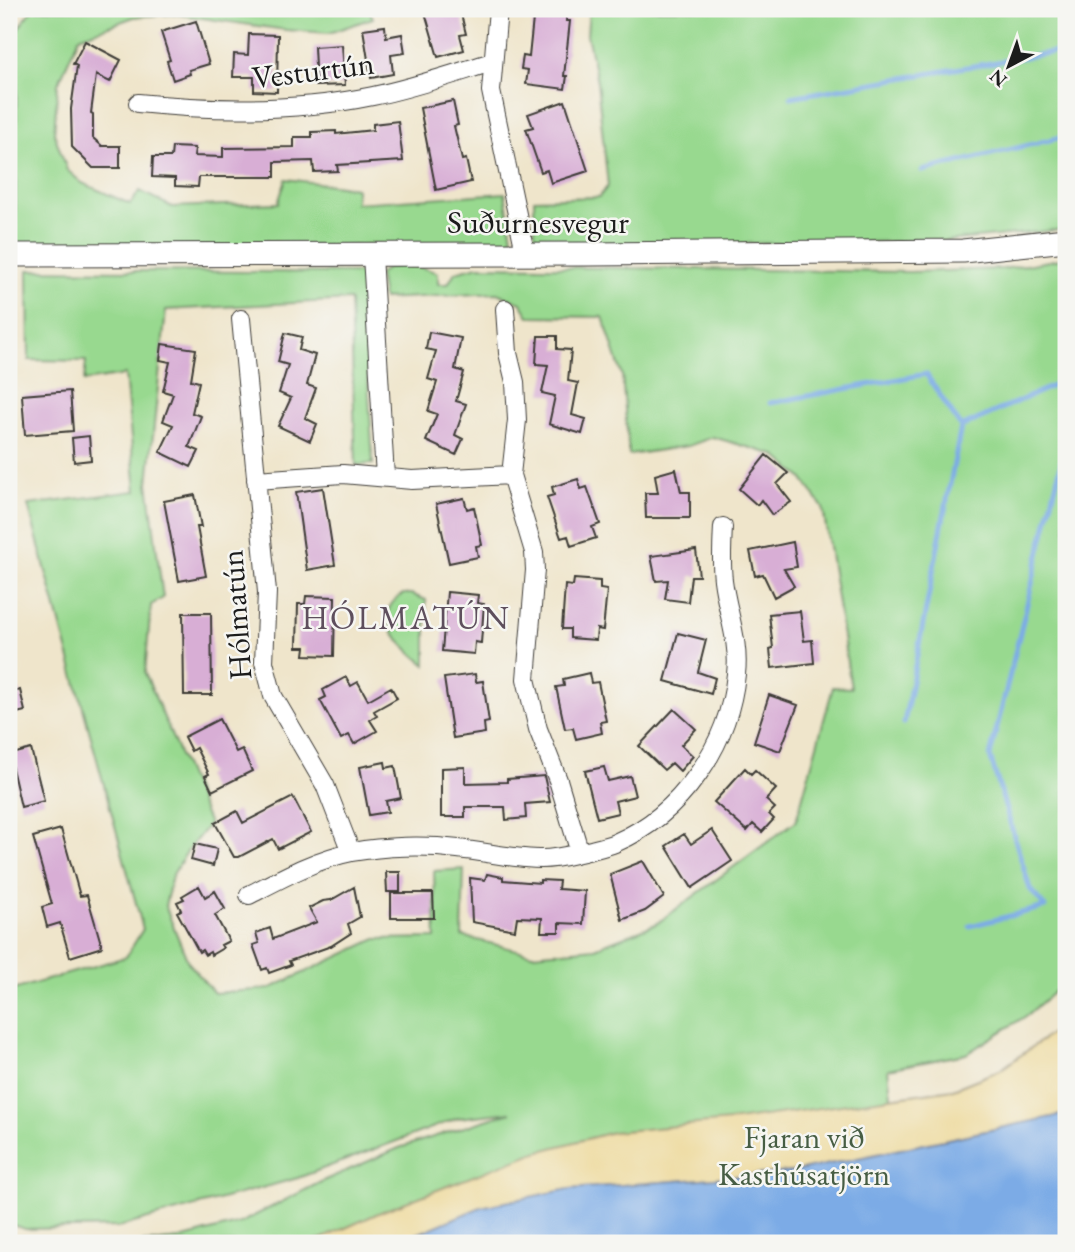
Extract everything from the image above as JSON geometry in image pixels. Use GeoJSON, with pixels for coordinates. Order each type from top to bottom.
{"type":"FeatureCollection","features":[{"type":"Feature","properties":{"kind":"street"},"geometry":{"type":"LineString","coordinates":[[498,9],[491,91],[525,252]]}},
{"type":"Feature","properties":{"kind":"street","name":"Vesturtún"},"geometry":{"type":"LineString","coordinates":[[138,103],[239,109],[303,106],[373,96],[492,62]]}},
{"type":"Feature","properties":{"kind":"street","name":"Suðurnesvegur"},"geometry":{"type":"LineString","coordinates":[[9,255],[963,251],[1066,240]]}},
{"type":"Feature","properties":{"kind":"street"},"geometry":{"type":"LineString","coordinates":[[372,255],[385,477]]}},
{"type":"Feature","properties":{"kind":"street"},"geometry":{"type":"LineString","coordinates":[[505,309],[517,420],[511,475],[534,552],[535,570],[526,679],[538,729],[558,780],[580,853]]}},
{"type":"Feature","properties":{"kind":"street","name":"Hólmatún"},"geometry":{"type":"LineString","coordinates":[[241,319],[267,592],[264,662],[273,696],[325,785],[351,852]]}},
{"type":"Feature","properties":{"kind":"street"},"geometry":{"type":"LineString","coordinates":[[256,480],[343,474],[424,480],[511,475]]}},
{"type":"Feature","properties":{"kind":"street"},"geometry":{"type":"LineString","coordinates":[[249,895],[300,869],[351,852],[454,848],[541,859],[580,853],[623,839],[641,829],[669,807],[693,781],[725,727],[736,675],[737,647],[723,580],[723,527]]}},
{"type":"Feature","properties":{"kind":"green space"},"geometry":{"type":"Polygon","coordinates":[[[32,9],[369,9],[373,18],[329,33],[286,30],[174,14],[134,17],[79,37],[58,84],[54,133],[67,170],[82,183],[130,204],[140,191],[172,207],[278,203],[286,179],[356,188],[356,203],[505,193],[513,244],[9,250],[9,224],[15,224],[17,31],[32,9]]]}},
{"type":"Feature","properties":{"kind":"green space"},"geometry":{"type":"Polygon","coordinates":[[[589,9],[1066,9],[1066,229],[946,241],[535,246],[534,199],[599,197],[608,186],[597,81],[587,35],[589,9]]]}},
{"type":"Feature","properties":{"kind":"green space","name":"Fjaran við Kasthúsatjörn"},"geometry":{"type":"Polygon","coordinates":[[[1066,258],[1066,982],[1026,1016],[966,1054],[888,1069],[899,1172],[1066,1114],[1066,1243],[140,1243],[180,1239],[240,1223],[325,1180],[399,1148],[511,1112],[458,1118],[298,1178],[119,1227],[25,1229],[9,1224],[9,991],[126,957],[143,929],[28,505],[136,491],[125,375],[84,381],[86,361],[29,360],[28,270],[362,273],[373,464],[356,465],[350,300],[166,310],[148,483],[163,598],[151,605],[145,673],[209,824],[172,876],[165,906],[188,962],[214,993],[269,989],[376,939],[436,938],[434,871],[464,869],[462,936],[532,954],[595,948],[656,924],[796,821],[833,687],[851,688],[823,508],[802,478],[775,455],[713,437],[688,446],[629,455],[622,375],[603,317],[529,316],[521,303],[497,293],[383,299],[379,274],[392,267],[423,268],[438,273],[438,284],[448,284],[455,272],[478,266],[910,272],[1003,269],[1066,258]]]}},
{"type":"Feature","properties":{"kind":"green space"},"geometry":{"type":"Polygon","coordinates":[[[403,594],[426,600],[426,665],[400,641],[388,622],[388,612],[403,594]]]}},
{"type":"Feature","properties":{"kind":"sand"},"geometry":{"type":"Polygon","coordinates":[[[1063,1025],[1066,1026],[1066,1114],[792,1172],[569,1189],[481,1207],[396,1243],[312,1243],[383,1211],[533,1153],[613,1132],[729,1121],[953,1089],[1000,1070],[1063,1025]]]}},
{"type":"Feature","properties":{"kind":"water"},"geometry":{"type":"Polygon","coordinates":[[[1066,1114],[1066,1243],[396,1243],[481,1207],[569,1189],[792,1172],[1066,1114]]]}},
{"type":"Feature","properties":{"kind":"building"},"geometry":{"type":"Polygon","coordinates":[[[424,9],[452,9],[453,14],[461,14],[466,34],[460,35],[464,50],[438,57],[424,9]]]}},
{"type":"Feature","properties":{"kind":"building"},"geometry":{"type":"Polygon","coordinates":[[[534,9],[567,9],[566,21],[570,21],[565,89],[526,84],[528,70],[521,69],[523,56],[529,57],[534,9]]]}},
{"type":"Feature","properties":{"kind":"building"},"geometry":{"type":"Polygon","coordinates":[[[196,21],[209,64],[189,70],[190,74],[173,80],[161,32],[196,21]]]}},
{"type":"Feature","properties":{"kind":"building"},"geometry":{"type":"Polygon","coordinates":[[[385,26],[386,37],[402,34],[405,53],[391,55],[393,74],[371,78],[363,29],[385,26]]]}},
{"type":"Feature","properties":{"kind":"building"},"geometry":{"type":"Polygon","coordinates":[[[249,34],[278,35],[277,92],[254,91],[254,77],[233,77],[234,54],[248,55],[249,34]]]}},
{"type":"Feature","properties":{"kind":"building"},"geometry":{"type":"Polygon","coordinates":[[[85,41],[121,60],[110,82],[96,75],[91,113],[93,138],[102,146],[120,146],[120,168],[93,168],[72,147],[71,109],[77,66],[73,64],[85,41]]]}},
{"type":"Feature","properties":{"kind":"building"},"geometry":{"type":"Polygon","coordinates":[[[342,45],[345,85],[316,86],[314,47],[342,45]]]}},
{"type":"Feature","properties":{"kind":"building"},"geometry":{"type":"Polygon","coordinates":[[[453,101],[458,125],[454,126],[462,160],[466,159],[471,182],[436,190],[420,108],[453,101]]]}},
{"type":"Feature","properties":{"kind":"building"},"geometry":{"type":"Polygon","coordinates":[[[565,101],[588,171],[551,183],[547,170],[541,172],[526,129],[533,127],[528,114],[565,101]]]}},
{"type":"Feature","properties":{"kind":"building"},"geometry":{"type":"Polygon","coordinates":[[[398,121],[403,161],[337,165],[338,171],[314,172],[313,161],[275,162],[275,177],[199,177],[198,187],[175,186],[175,178],[152,177],[153,157],[171,157],[172,147],[195,148],[194,156],[223,157],[223,148],[294,147],[294,137],[312,137],[312,132],[336,131],[336,134],[373,130],[373,124],[398,121]]]}},
{"type":"Feature","properties":{"kind":"building"},"geometry":{"type":"Polygon","coordinates":[[[429,332],[461,338],[455,369],[464,372],[456,401],[466,404],[455,435],[463,439],[456,455],[426,441],[437,414],[428,411],[437,382],[428,379],[436,351],[426,349],[429,332]]]}},
{"type":"Feature","properties":{"kind":"building"},"geometry":{"type":"Polygon","coordinates":[[[285,333],[302,337],[299,350],[315,355],[307,385],[316,388],[305,418],[317,424],[310,441],[278,426],[291,398],[279,393],[288,365],[278,362],[285,333]]]}},
{"type":"Feature","properties":{"kind":"building"},"geometry":{"type":"Polygon","coordinates":[[[538,336],[557,336],[557,349],[571,350],[568,381],[578,383],[572,415],[586,419],[582,434],[549,424],[555,396],[542,393],[548,365],[536,364],[538,336]]]}},
{"type":"Feature","properties":{"kind":"building"},"geometry":{"type":"Polygon","coordinates":[[[162,344],[196,349],[191,380],[199,382],[192,413],[201,416],[189,447],[199,451],[191,467],[160,452],[173,425],[163,421],[173,394],[163,391],[170,362],[160,360],[162,344]]]}},
{"type":"Feature","properties":{"kind":"building"},"geometry":{"type":"Polygon","coordinates":[[[70,391],[73,431],[25,435],[22,395],[70,391]]]}},
{"type":"Feature","properties":{"kind":"building"},"geometry":{"type":"Polygon","coordinates":[[[89,436],[91,460],[74,462],[72,438],[89,436]]]}},
{"type":"Feature","properties":{"kind":"building"},"geometry":{"type":"Polygon","coordinates":[[[766,455],[788,473],[777,484],[791,502],[772,515],[761,500],[757,505],[739,489],[766,455]]]}},
{"type":"Feature","properties":{"kind":"building"},"geometry":{"type":"Polygon","coordinates":[[[676,469],[681,492],[690,492],[690,518],[646,518],[645,493],[658,493],[655,475],[676,469]]]}},
{"type":"Feature","properties":{"kind":"building"},"geometry":{"type":"Polygon","coordinates":[[[578,479],[581,489],[587,487],[600,524],[592,527],[596,538],[571,546],[568,536],[561,538],[547,497],[554,495],[552,487],[578,479]]]}},
{"type":"Feature","properties":{"kind":"building"},"geometry":{"type":"Polygon","coordinates":[[[323,488],[335,565],[307,570],[296,492],[323,488]]]}},
{"type":"Feature","properties":{"kind":"building"},"geometry":{"type":"Polygon","coordinates":[[[195,495],[201,527],[197,527],[206,576],[179,581],[164,501],[195,495]]]}},
{"type":"Feature","properties":{"kind":"building"},"geometry":{"type":"Polygon","coordinates":[[[464,498],[467,509],[474,507],[482,545],[476,546],[478,557],[449,563],[436,504],[464,498]]]}},
{"type":"Feature","properties":{"kind":"building"},"geometry":{"type":"Polygon","coordinates":[[[793,542],[797,567],[784,569],[794,586],[774,597],[763,574],[755,576],[750,551],[793,542]]]}},
{"type":"Feature","properties":{"kind":"building"},"geometry":{"type":"Polygon","coordinates":[[[696,550],[699,576],[691,576],[688,602],[665,599],[668,580],[656,581],[651,556],[696,550]]]}},
{"type":"Feature","properties":{"kind":"building"},"geometry":{"type":"Polygon","coordinates":[[[574,579],[600,581],[600,589],[607,590],[603,630],[597,629],[596,640],[570,638],[570,629],[562,629],[565,585],[573,586],[574,579]]]}},
{"type":"Feature","properties":{"kind":"building"},"geometry":{"type":"Polygon","coordinates":[[[447,592],[478,595],[477,603],[484,604],[481,643],[475,642],[474,654],[442,651],[447,592]]]}},
{"type":"Feature","properties":{"kind":"building"},"geometry":{"type":"Polygon","coordinates":[[[306,596],[335,597],[334,656],[304,655],[305,647],[297,647],[298,604],[305,604],[306,596]]]}},
{"type":"Feature","properties":{"kind":"building"},"geometry":{"type":"Polygon","coordinates":[[[800,611],[804,641],[812,640],[814,663],[772,668],[770,649],[773,648],[769,614],[800,611]]]}},
{"type":"Feature","properties":{"kind":"building"},"geometry":{"type":"Polygon","coordinates":[[[183,613],[211,613],[212,695],[184,695],[183,613]]]}},
{"type":"Feature","properties":{"kind":"building"},"geometry":{"type":"Polygon","coordinates":[[[678,633],[706,640],[698,672],[715,678],[711,694],[665,681],[678,633]]]}},
{"type":"Feature","properties":{"kind":"building"},"geometry":{"type":"Polygon","coordinates":[[[589,673],[591,683],[598,682],[606,721],[600,722],[602,733],[576,739],[573,728],[565,729],[556,687],[564,686],[563,679],[589,673]]]}},
{"type":"Feature","properties":{"kind":"building"},"geometry":{"type":"Polygon","coordinates":[[[475,674],[476,682],[483,681],[489,722],[484,723],[485,733],[453,738],[444,678],[475,674]]]}},
{"type":"Feature","properties":{"kind":"building"},"geometry":{"type":"Polygon","coordinates":[[[346,677],[351,686],[358,682],[368,700],[391,687],[397,698],[374,711],[377,716],[370,720],[377,731],[354,744],[349,735],[341,739],[320,700],[326,697],[323,690],[346,677]]]}},
{"type":"Feature","properties":{"kind":"building"},"geometry":{"type":"Polygon","coordinates":[[[20,690],[25,711],[9,715],[9,693],[20,690]]]}},
{"type":"Feature","properties":{"kind":"building"},"geometry":{"type":"Polygon","coordinates":[[[769,695],[798,705],[780,751],[754,742],[769,695]]]}},
{"type":"Feature","properties":{"kind":"building"},"geometry":{"type":"Polygon","coordinates":[[[674,709],[696,729],[681,745],[693,756],[680,771],[672,763],[664,770],[639,746],[674,709]]]}},
{"type":"Feature","properties":{"kind":"building"},"geometry":{"type":"Polygon","coordinates":[[[219,719],[236,752],[242,749],[252,771],[212,791],[205,776],[209,774],[196,748],[191,751],[184,737],[219,719]]]}},
{"type":"Feature","properties":{"kind":"building"},"geometry":{"type":"Polygon","coordinates":[[[31,749],[44,801],[21,807],[9,755],[31,749]]]}},
{"type":"Feature","properties":{"kind":"building"},"geometry":{"type":"Polygon","coordinates":[[[385,762],[386,768],[395,766],[401,798],[386,801],[388,812],[369,815],[360,767],[385,762]]]}},
{"type":"Feature","properties":{"kind":"building"},"geometry":{"type":"Polygon","coordinates":[[[465,767],[465,783],[507,782],[507,779],[544,776],[550,802],[525,804],[526,818],[506,820],[505,807],[465,807],[465,817],[441,817],[441,768],[465,767]]]}},
{"type":"Feature","properties":{"kind":"building"},"geometry":{"type":"Polygon","coordinates":[[[604,767],[608,781],[630,776],[635,796],[615,801],[618,813],[597,818],[585,771],[604,767]]]}},
{"type":"Feature","properties":{"kind":"building"},"geometry":{"type":"Polygon","coordinates":[[[745,768],[751,774],[755,770],[776,789],[766,800],[775,808],[769,814],[774,819],[762,832],[753,824],[747,831],[714,802],[745,768]]]}},
{"type":"Feature","properties":{"kind":"building"},"geometry":{"type":"Polygon","coordinates":[[[293,797],[311,832],[278,849],[273,839],[234,857],[215,823],[237,811],[243,823],[293,797]]]}},
{"type":"Feature","properties":{"kind":"building"},"geometry":{"type":"Polygon","coordinates":[[[61,829],[80,896],[87,895],[102,947],[70,957],[60,923],[47,927],[42,907],[52,904],[33,837],[61,829]]]}},
{"type":"Feature","properties":{"kind":"building"},"geometry":{"type":"Polygon","coordinates":[[[712,830],[732,861],[692,888],[666,846],[684,834],[691,844],[712,830]]]}},
{"type":"Feature","properties":{"kind":"building"},"geometry":{"type":"Polygon","coordinates":[[[195,844],[217,849],[213,866],[191,860],[195,844]]]}},
{"type":"Feature","properties":{"kind":"building"},"geometry":{"type":"Polygon","coordinates":[[[643,861],[664,897],[645,911],[622,920],[610,874],[643,861]]]}},
{"type":"Feature","properties":{"kind":"building"},"geometry":{"type":"Polygon","coordinates":[[[386,872],[400,872],[400,892],[387,892],[386,872]]]}},
{"type":"Feature","properties":{"kind":"building"},"geometry":{"type":"Polygon","coordinates":[[[487,874],[503,877],[503,880],[540,883],[540,880],[559,881],[558,889],[585,891],[583,924],[559,923],[559,932],[541,932],[542,918],[517,917],[515,930],[472,922],[470,878],[485,880],[487,874]]]}},
{"type":"Feature","properties":{"kind":"building"},"geometry":{"type":"Polygon","coordinates":[[[199,886],[205,897],[215,891],[225,909],[215,915],[229,941],[211,955],[210,952],[205,955],[202,950],[199,952],[177,912],[181,910],[177,902],[184,899],[182,896],[199,886]]]}},
{"type":"Feature","properties":{"kind":"building"},"geometry":{"type":"Polygon","coordinates":[[[354,887],[360,917],[348,924],[351,933],[331,946],[289,961],[291,965],[269,973],[267,968],[262,970],[253,945],[259,943],[256,933],[270,928],[273,939],[317,922],[309,908],[354,887]]]}},
{"type":"Feature","properties":{"kind":"building"},"geometry":{"type":"Polygon","coordinates":[[[391,893],[433,893],[434,918],[391,918],[391,893]]]}},
{"type":"Feature","properties":{"kind":"waterway"},"geometry":{"type":"LineString","coordinates":[[791,97],[1066,50]]}},
{"type":"Feature","properties":{"kind":"waterway"},"geometry":{"type":"LineString","coordinates":[[922,171],[1066,136]]}},
{"type":"Feature","properties":{"kind":"waterway"},"geometry":{"type":"LineString","coordinates":[[770,403],[926,374],[961,427]]}},
{"type":"Feature","properties":{"kind":"waterway"},"geometry":{"type":"LineString","coordinates":[[904,723],[961,427],[1066,380]]}},
{"type":"Feature","properties":{"kind":"waterway"},"geometry":{"type":"LineString","coordinates":[[970,926],[1045,907],[1030,889],[990,756],[1066,444]]}},
{"type":"Feature","properties":{"kind":"district","name":"HÓLMATÚN"},"geometry":{"type":"Point","coordinates":[406,617]}}]}
